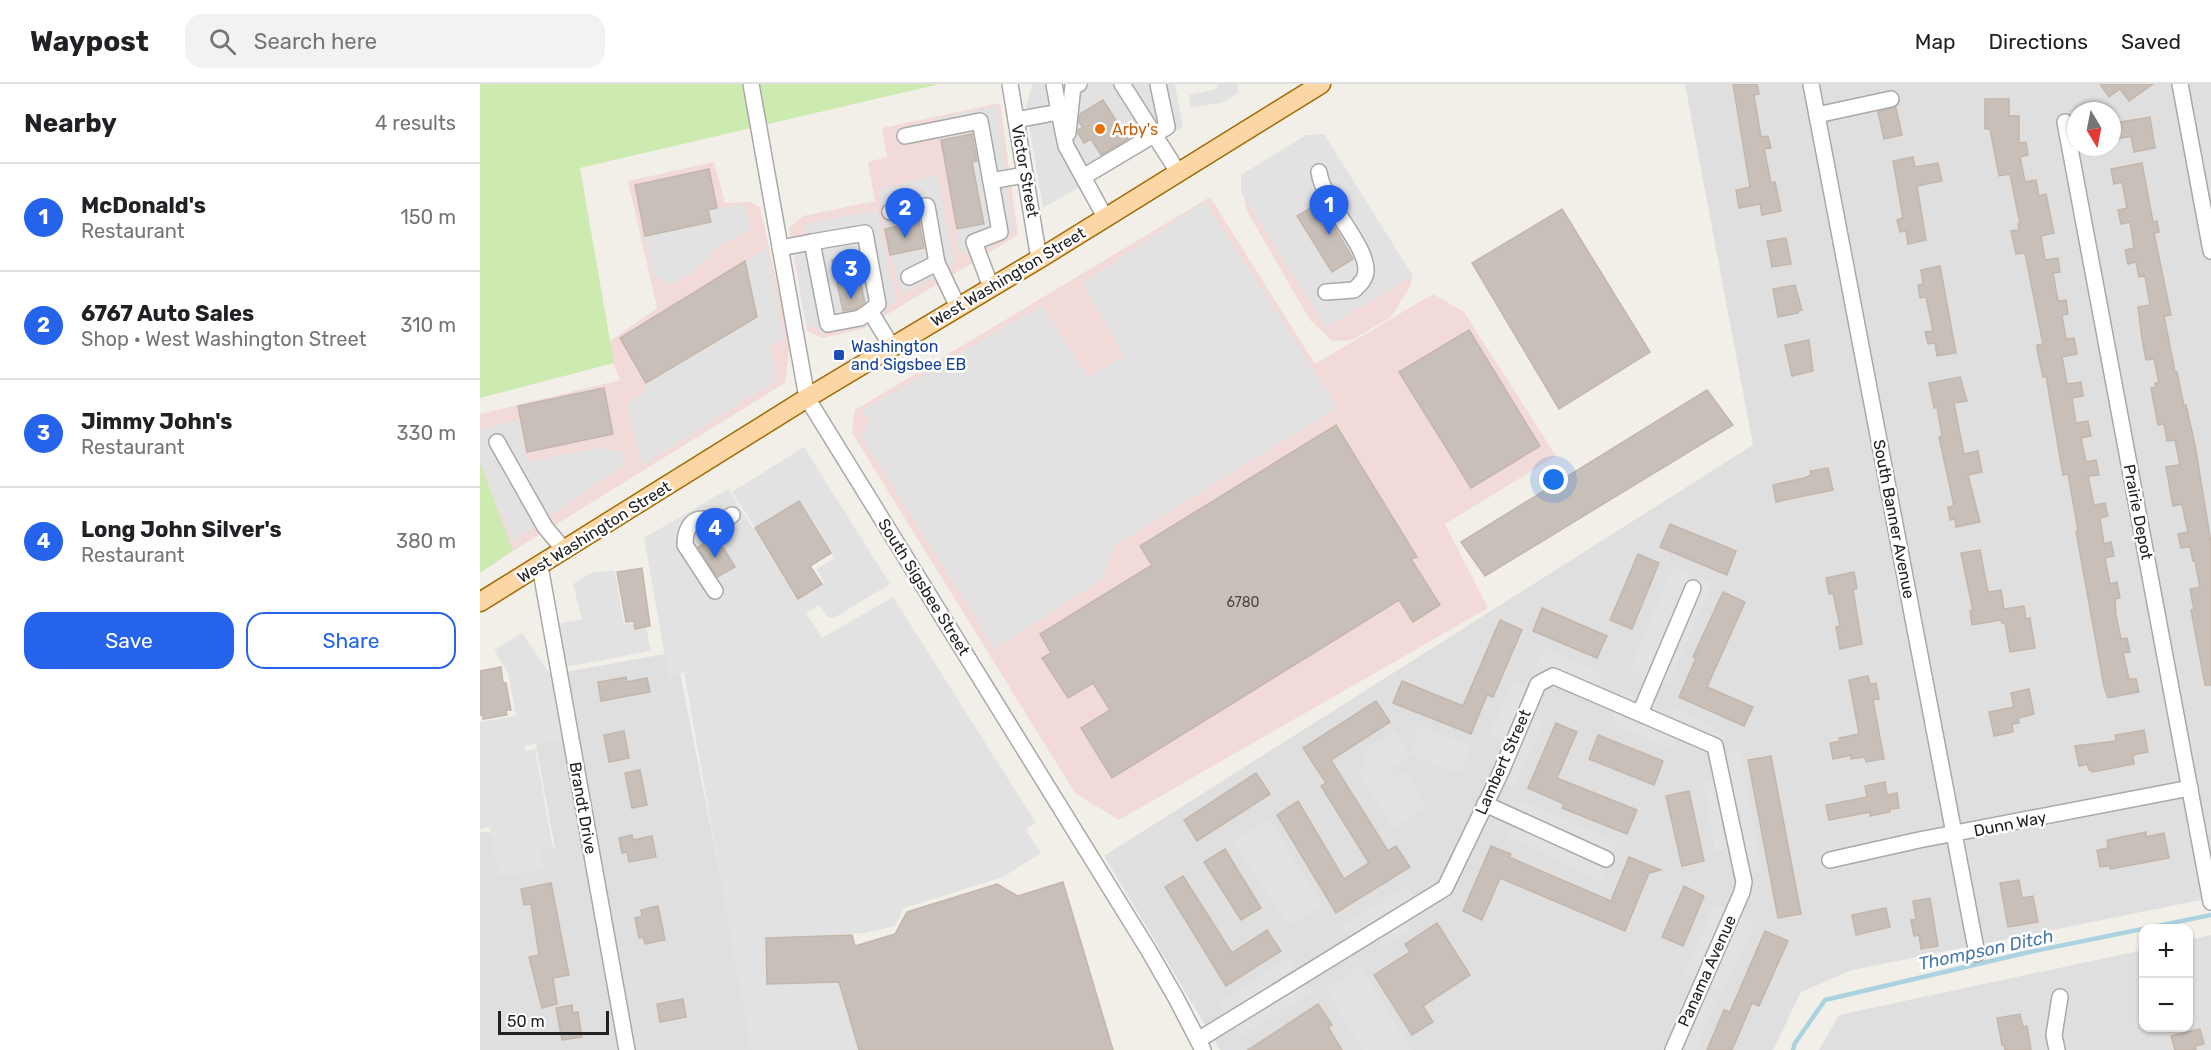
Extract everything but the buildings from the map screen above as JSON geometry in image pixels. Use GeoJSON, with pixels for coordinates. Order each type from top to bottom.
{"type":"FeatureCollection","features":[{"type":"Feature","properties":{"kind":"main road","name":"West Washington Street"},"geometry":{"type":"LineString","coordinates":[[480,602],[807,398],[1040,259],[1321,84]]}},
{"type":"Feature","properties":{"kind":"street","name":"South Sigsbee Street"},"geometry":{"type":"LineString","coordinates":[[751,84],[807,398],[1149,951],[1201,1045]]}},
{"type":"Feature","properties":{"kind":"street","name":"Victor Street"},"geometry":{"type":"LineString","coordinates":[[1010,84],[1040,259]]}},
{"type":"Feature","properties":{"kind":"street"},"geometry":{"type":"LineString","coordinates":[[1054,84],[1066,146],[1105,217]]}},
{"type":"Feature","properties":{"kind":"street"},"geometry":{"type":"LineString","coordinates":[[1066,146],[1073,85],[1079,84]]}},
{"type":"Feature","properties":{"kind":"street"},"geometry":{"type":"LineString","coordinates":[[1122,84],[1178,172]]}},
{"type":"Feature","properties":{"kind":"street"},"geometry":{"type":"LineString","coordinates":[[1083,177],[1167,127],[1158,84]]}},
{"type":"Feature","properties":{"kind":"street","name":"South Banner Avenue"},"geometry":{"type":"LineString","coordinates":[[1812,84],[1977,954]]}},
{"type":"Feature","properties":{"kind":"street"},"geometry":{"type":"LineString","coordinates":[[2180,84],[2211,251]]}},
{"type":"Feature","properties":{"kind":"street"},"geometry":{"type":"LineString","coordinates":[[1817,115],[1891,99]]}},
{"type":"Feature","properties":{"kind":"street"},"geometry":{"type":"LineString","coordinates":[[1016,120],[1059,112]]}},
{"type":"Feature","properties":{"kind":"street"},"geometry":{"type":"LineString","coordinates":[[905,136],[980,121],[1000,232],[974,242],[991,287]]}},
{"type":"Feature","properties":{"kind":"street","name":"Prairie Depot"},"geometry":{"type":"LineString","coordinates":[[2065,122],[2210,898]]}},
{"type":"Feature","properties":{"kind":"street"},"geometry":{"type":"LineString","coordinates":[[1319,172],[1324,191],[1357,245],[1366,269],[1365,278],[1354,290],[1326,292]]}},
{"type":"Feature","properties":{"kind":"street"},"geometry":{"type":"LineString","coordinates":[[991,181],[1025,175]]}},
{"type":"Feature","properties":{"kind":"street"},"geometry":{"type":"LineString","coordinates":[[890,212],[927,206],[937,263],[958,307]]}},
{"type":"Feature","properties":{"kind":"street"},"geometry":{"type":"LineString","coordinates":[[780,248],[812,242],[865,233],[879,304],[860,318],[828,324],[812,242]]}},
{"type":"Feature","properties":{"kind":"street"},"geometry":{"type":"LineString","coordinates":[[909,277],[937,263]]}},
{"type":"Feature","properties":{"kind":"street"},"geometry":{"type":"LineString","coordinates":[[870,311],[892,347]]}},
{"type":"Feature","properties":{"kind":"street"},"geometry":{"type":"LineString","coordinates":[[497,442],[545,527],[565,551]]}},
{"type":"Feature","properties":{"kind":"street"},"geometry":{"type":"LineString","coordinates":[[715,591],[686,545],[685,536],[689,526],[695,521],[704,518],[722,520],[732,515]]}},
{"type":"Feature","properties":{"kind":"street","name":"Brandt Drive"},"geometry":{"type":"LineString","coordinates":[[540,566],[627,1050]]}},
{"type":"Feature","properties":{"kind":"street"},"geometry":{"type":"LineString","coordinates":[[1640,713],[1694,588]]}},
{"type":"Feature","properties":{"kind":"street","name":"Lambert Street"},"geometry":{"type":"LineString","coordinates":[[1201,1045],[1445,888],[1538,684],[1553,676],[1715,746],[1744,882],[1742,892]]}},
{"type":"Feature","properties":{"kind":"street","name":"Dunn Way"},"geometry":{"type":"LineString","coordinates":[[1830,860],[2190,788]]}},
{"type":"Feature","properties":{"kind":"street"},"geometry":{"type":"LineString","coordinates":[[1485,804],[1606,859]]}},
{"type":"Feature","properties":{"kind":"street","name":"Panama Avenue"},"geometry":{"type":"LineString","coordinates":[[1672,1050],[1742,892]]}},
{"type":"Feature","properties":{"kind":"street"},"geometry":{"type":"LineString","coordinates":[[2057,1050],[2054,1035],[2060,997]]}},
{"type":"Feature","properties":{"kind":"shaded area"},"geometry":{"type":"Polygon","coordinates":[[[1032,84],[1175,84],[1183,127],[1043,208],[1026,107],[1032,84]]]}},
{"type":"Feature","properties":{"kind":"shaded area"},"geometry":{"type":"Polygon","coordinates":[[[1217,84],[1237,84],[1239,93],[1222,103],[1191,107],[1189,95],[1217,89],[1217,84]]]}},
{"type":"Feature","properties":{"kind":"shaded area"},"geometry":{"type":"Polygon","coordinates":[[[1685,84],[2211,84],[2211,898],[1852,970],[1801,992],[1773,1050],[1220,1050],[1104,856],[1753,445],[1685,84]]]}},
{"type":"Feature","properties":{"kind":"shaded area"},"geometry":{"type":"Polygon","coordinates":[[[1000,103],[1018,235],[863,329],[822,338],[807,331],[789,228],[803,216],[875,201],[868,162],[887,157],[882,128],[1000,103]]]}},
{"type":"Feature","properties":{"kind":"shaded area"},"geometry":{"type":"Polygon","coordinates":[[[997,106],[1013,232],[971,257],[957,248],[957,229],[983,224],[972,162],[978,161],[973,135],[941,140],[935,119],[997,106]]]}},
{"type":"Feature","properties":{"kind":"shaded area"},"geometry":{"type":"Polygon","coordinates":[[[1324,134],[1413,276],[1326,328],[1241,192],[1241,175],[1306,135],[1324,134]]]}},
{"type":"Feature","properties":{"kind":"shaded area"},"geometry":{"type":"Polygon","coordinates":[[[1323,135],[1412,278],[1411,285],[1391,317],[1352,340],[1332,341],[1310,320],[1247,211],[1242,188],[1323,135]]]}},
{"type":"Feature","properties":{"kind":"shaded area"},"geometry":{"type":"Polygon","coordinates":[[[714,162],[725,203],[751,202],[760,207],[790,342],[785,383],[513,551],[480,475],[480,414],[620,380],[606,344],[657,308],[628,181],[714,162]]]}},
{"type":"Feature","properties":{"kind":"shaded area"},"geometry":{"type":"Polygon","coordinates":[[[938,175],[954,263],[951,268],[902,294],[890,255],[925,247],[919,222],[885,229],[878,189],[938,175]]]}},
{"type":"Feature","properties":{"kind":"shaded area"},"geometry":{"type":"Polygon","coordinates":[[[1210,197],[1315,364],[1433,294],[1464,312],[1556,456],[1445,524],[1488,608],[1119,820],[1075,793],[852,433],[855,410],[1210,197]]]}},
{"type":"Feature","properties":{"kind":"shaded area"},"geometry":{"type":"Polygon","coordinates":[[[1205,202],[1338,407],[1116,545],[1102,579],[994,650],[861,436],[870,422],[862,411],[1042,305],[1088,377],[1125,356],[1082,283],[1205,202]]]}},
{"type":"Feature","properties":{"kind":"shaded area"},"geometry":{"type":"Polygon","coordinates":[[[745,204],[750,230],[719,247],[690,276],[669,284],[653,275],[645,236],[710,222],[708,210],[745,204]]]}},
{"type":"Feature","properties":{"kind":"shaded area"},"geometry":{"type":"Polygon","coordinates":[[[877,210],[896,300],[867,322],[820,334],[818,326],[807,327],[792,238],[805,236],[804,224],[877,210]]]}},
{"type":"Feature","properties":{"kind":"shaded area"},"geometry":{"type":"Polygon","coordinates":[[[767,248],[784,341],[769,346],[777,380],[642,465],[626,404],[642,395],[646,383],[757,317],[745,261],[767,248]]]}},
{"type":"Feature","properties":{"kind":"shaded area"},"geometry":{"type":"Polygon","coordinates":[[[520,419],[527,462],[595,448],[621,451],[625,464],[513,542],[480,461],[480,431],[520,419]]]}},
{"type":"Feature","properties":{"kind":"shaded area"},"geometry":{"type":"Polygon","coordinates":[[[804,447],[890,584],[834,618],[827,617],[819,605],[806,613],[822,638],[893,597],[1036,823],[1027,828],[1041,853],[1003,877],[904,908],[895,926],[865,933],[766,938],[767,984],[839,982],[859,1050],[751,1050],[684,672],[669,679],[644,538],[728,489],[798,599],[824,583],[817,569],[834,558],[799,501],[755,528],[732,492],[804,447]]]}},
{"type":"Feature","properties":{"kind":"shaded area"},"geometry":{"type":"Polygon","coordinates":[[[1673,566],[1712,584],[1668,685],[1631,669],[1673,566]]]}},
{"type":"Feature","properties":{"kind":"shaded area"},"geometry":{"type":"Polygon","coordinates":[[[615,571],[624,624],[634,623],[635,628],[646,626],[651,651],[564,667],[555,624],[582,619],[573,584],[593,572],[615,571]]]}},
{"type":"Feature","properties":{"kind":"shaded area"},"geometry":{"type":"Polygon","coordinates":[[[522,633],[555,681],[566,739],[524,746],[525,751],[535,749],[553,847],[544,849],[541,854],[544,869],[499,877],[490,827],[480,829],[480,722],[516,716],[508,673],[494,650],[522,633]]]}},
{"type":"Feature","properties":{"kind":"shaded area"},"geometry":{"type":"Polygon","coordinates":[[[1545,648],[1602,673],[1593,701],[1561,688],[1526,687],[1545,648]]]}},
{"type":"Feature","properties":{"kind":"shaded area"},"geometry":{"type":"Polygon","coordinates":[[[676,652],[755,1050],[480,1050],[480,832],[555,848],[536,746],[564,672],[676,652]]]}},
{"type":"Feature","properties":{"kind":"shaded area"},"geometry":{"type":"Polygon","coordinates":[[[1513,680],[1526,687],[1534,718],[1544,722],[1513,788],[1503,783],[1499,742],[1490,734],[1513,680]]]}},
{"type":"Feature","properties":{"kind":"shaded area"},"geometry":{"type":"Polygon","coordinates":[[[1622,692],[1671,717],[1676,705],[1728,739],[1703,752],[1676,739],[1672,750],[1612,723],[1622,692]]]}},
{"type":"Feature","properties":{"kind":"shaded area"},"geometry":{"type":"Polygon","coordinates":[[[1419,725],[1471,746],[1461,774],[1411,755],[1419,725]]]}},
{"type":"Feature","properties":{"kind":"shaded area"},"geometry":{"type":"Polygon","coordinates":[[[1395,730],[1409,756],[1391,768],[1396,776],[1406,771],[1426,807],[1393,828],[1357,771],[1368,763],[1362,752],[1395,730]]]}},
{"type":"Feature","properties":{"kind":"shaded area"},"geometry":{"type":"Polygon","coordinates":[[[1731,752],[1740,752],[1762,871],[1750,874],[1724,850],[1715,851],[1704,779],[1713,780],[1731,752]]]}},
{"type":"Feature","properties":{"kind":"shaded area"},"geometry":{"type":"Polygon","coordinates":[[[1523,801],[1617,843],[1600,881],[1507,836],[1523,801]]]}},
{"type":"Feature","properties":{"kind":"shaded area"},"geometry":{"type":"Polygon","coordinates":[[[1269,819],[1322,905],[1289,926],[1233,841],[1269,819]]]}},
{"type":"Feature","properties":{"kind":"shaded area"},"geometry":{"type":"Polygon","coordinates":[[[1406,886],[1424,909],[1406,921],[1409,930],[1384,948],[1377,939],[1358,951],[1342,926],[1406,886]]]}},
{"type":"Feature","properties":{"kind":"shaded area"},"geometry":{"type":"Polygon","coordinates":[[[1715,905],[1755,924],[1723,991],[1711,988],[1708,996],[1718,999],[1695,1050],[1662,1050],[1692,978],[1684,974],[1715,905]]]}},
{"type":"Feature","properties":{"kind":"shaded area"},"geometry":{"type":"Polygon","coordinates":[[[2211,935],[2211,1050],[1819,1050],[1839,1015],[2139,951],[2139,1032],[2193,1032],[2193,939],[2211,935]]]}},
{"type":"Feature","properties":{"kind":"shaded area"},"geometry":{"type":"Polygon","coordinates":[[[1290,957],[1312,992],[1241,1037],[1219,1003],[1290,957]]]}},
{"type":"Feature","properties":{"kind":"shaded area"},"geometry":{"type":"Polygon","coordinates":[[[1360,967],[1412,1050],[1363,1050],[1325,989],[1360,967]]]}},
{"type":"Feature","properties":{"kind":"green space"},"geometry":{"type":"Polygon","coordinates":[[[480,84],[940,84],[580,168],[614,363],[480,398],[480,84]]]}},
{"type":"Feature","properties":{"kind":"green space"},"geometry":{"type":"Polygon","coordinates":[[[480,463],[513,551],[480,573],[480,463]]]}},
{"type":"Feature","properties":{"kind":"waterway","name":"Thompson Ditch"},"geometry":{"type":"LineString","coordinates":[[1793,1050],[1795,1043],[1825,1000],[2025,953],[2211,915]]}},
{"type":"Feature","properties":{"kind":"place","name":"Arby's"},"geometry":{"type":"Point","coordinates":[1100,129]}},
{"type":"Feature","properties":{"kind":"place","name":"McDonald's"},"geometry":{"type":"Point","coordinates":[1329,235]}},
{"type":"Feature","properties":{"kind":"place","name":"6767 Auto Sales"},"geometry":{"type":"Point","coordinates":[905,238]}},
{"type":"Feature","properties":{"kind":"place","name":"Jimmy John's"},"geometry":{"type":"Point","coordinates":[851,299]}},
{"type":"Feature","properties":{"kind":"place","name":"Washington and Sigsbee EB"},"geometry":{"type":"Point","coordinates":[839,355]}},
{"type":"Feature","properties":{"kind":"place","name":"Long John Silver's"},"geometry":{"type":"Point","coordinates":[715,558]}}]}
